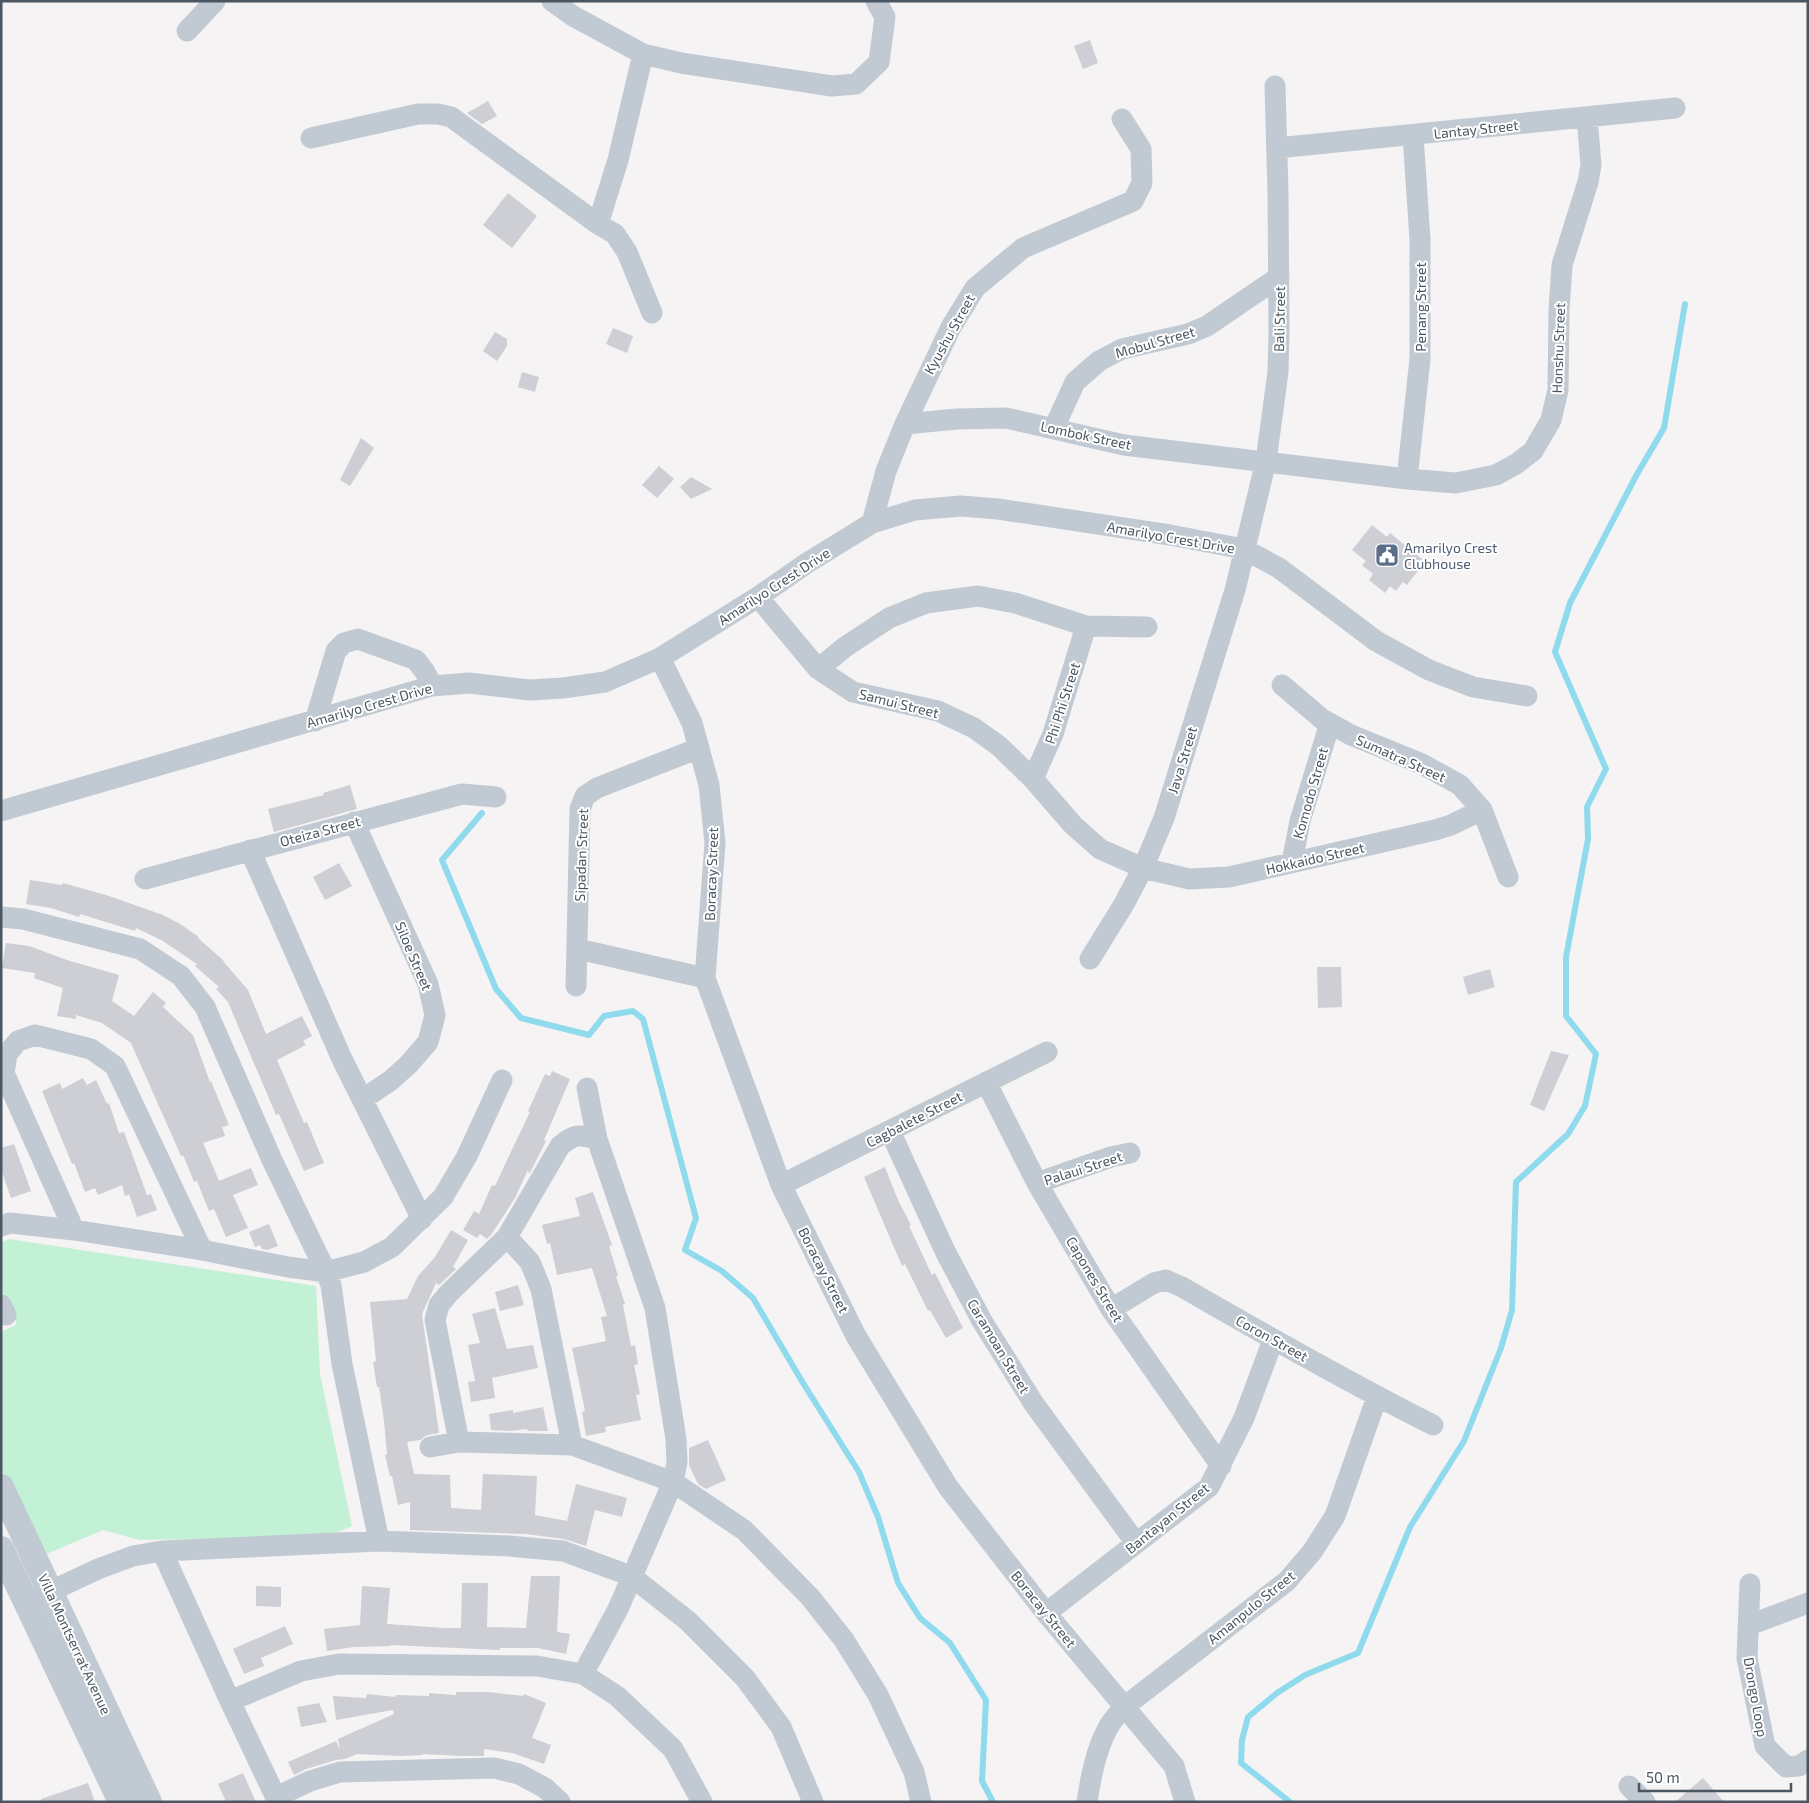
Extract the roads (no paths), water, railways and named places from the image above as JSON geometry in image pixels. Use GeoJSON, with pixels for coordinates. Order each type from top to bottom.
{"type":"FeatureCollection","features":[{"type":"Feature","properties":{"kind":"street"},"geometry":{"type":"LineString","coordinates":[[187,30],[215,1]]}},
{"type":"Feature","properties":{"kind":"street"},"geometry":{"type":"LineString","coordinates":[[552,1],[573,16],[643,54],[681,63],[832,86],[856,84],[879,62],[885,17],[876,1]]}},
{"type":"Feature","properties":{"kind":"street"},"geometry":{"type":"LineString","coordinates":[[598,224],[618,160],[643,54]]}},
{"type":"Feature","properties":{"kind":"street","name":"Bali Street"},"geometry":{"type":"LineString","coordinates":[[1244,549],[1266,461],[1278,372],[1279,277],[1276,86]]}},
{"type":"Feature","properties":{"kind":"street","name":"Lantay Street"},"geometry":{"type":"LineString","coordinates":[[1277,148],[1675,108]]}},
{"type":"Feature","properties":{"kind":"street"},"geometry":{"type":"LineString","coordinates":[[311,138],[418,114],[438,114],[451,118],[598,224],[615,234],[627,252],[652,313]]}},
{"type":"Feature","properties":{"kind":"street","name":"Honshu Street"},"geometry":{"type":"LineString","coordinates":[[1266,461],[1456,484],[1496,475],[1516,464],[1533,451],[1551,420],[1558,390],[1559,310],[1562,265],[1588,182],[1591,165],[1587,117]]}},
{"type":"Feature","properties":{"kind":"street","name":"Kyushu Street"},"geometry":{"type":"LineString","coordinates":[[872,523],[886,471],[905,424],[951,326],[975,288],[1023,248],[1133,201],[1142,183],[1141,149],[1122,119]]}},
{"type":"Feature","properties":{"kind":"street","name":"Penang Street"},"geometry":{"type":"LineString","coordinates":[[1407,479],[1420,359],[1420,240],[1413,135]]}},
{"type":"Feature","properties":{"kind":"street","name":"Mobul Street"},"geometry":{"type":"LineString","coordinates":[[1054,428],[1075,382],[1099,361],[1122,349],[1188,334],[1207,326],[1279,277]]}},
{"type":"Feature","properties":{"kind":"street","name":"Lombok Street"},"geometry":{"type":"LineString","coordinates":[[905,424],[957,419],[1006,418],[1124,445],[1266,461]]}},
{"type":"Feature","properties":{"kind":"street","name":"Amarilyo Crest Drive"},"geometry":{"type":"LineString","coordinates":[[1,812],[166,762],[315,721],[432,686],[469,683],[530,690],[563,688],[605,682],[660,658],[872,523],[915,510],[960,506],[1170,535],[1244,549],[1279,568],[1376,641],[1429,670],[1473,687],[1527,696]]}},
{"type":"Feature","properties":{"kind":"street","name":"Java Street"},"geometry":{"type":"LineString","coordinates":[[1090,959],[1124,904],[1143,868],[1164,818],[1235,590],[1244,549]]}},
{"type":"Feature","properties":{"kind":"street"},"geometry":{"type":"LineString","coordinates":[[818,669],[845,647],[889,618],[926,603],[978,596],[1015,603],[1086,626],[1148,627]]}},
{"type":"Feature","properties":{"kind":"street","name":"Samui Street"},"geometry":{"type":"LineString","coordinates":[[758,597],[818,669],[853,692],[938,711],[974,728],[999,746],[1033,779],[1073,825],[1100,849],[1143,868]]}},
{"type":"Feature","properties":{"kind":"street","name":"Phi Phi Street"},"geometry":{"type":"LineString","coordinates":[[1033,779],[1053,734],[1086,626]]}},
{"type":"Feature","properties":{"kind":"street"},"geometry":{"type":"LineString","coordinates":[[315,721],[336,651],[344,643],[358,639],[416,660],[432,686]]}},
{"type":"Feature","properties":{"kind":"street","name":"Boracay Street"},"geometry":{"type":"LineString","coordinates":[[660,658],[692,723],[709,785],[715,843],[705,978],[781,1186],[856,1336],[948,1487],[1046,1613],[1174,1766],[1185,1802]]}},
{"type":"Feature","properties":{"kind":"street","name":"Sumatra Street"},"geometry":{"type":"LineString","coordinates":[[1282,685],[1322,719],[1351,735],[1422,764],[1460,785],[1482,810],[1508,877]]}},
{"type":"Feature","properties":{"kind":"street","name":"Komodo Street"},"geometry":{"type":"LineString","coordinates":[[1292,862],[1300,821],[1330,723]]}},
{"type":"Feature","properties":{"kind":"street","name":"Sipadan Street"},"geometry":{"type":"LineString","coordinates":[[576,986],[580,809],[585,796],[597,788],[699,748]]}},
{"type":"Feature","properties":{"kind":"street","name":"Oteiza Street"},"geometry":{"type":"LineString","coordinates":[[145,878],[462,794],[496,796]]}},
{"type":"Feature","properties":{"kind":"street","name":"Hokkaido Street"},"geometry":{"type":"LineString","coordinates":[[1143,868],[1189,879],[1230,877],[1435,830],[1451,825],[1482,810]]}},
{"type":"Feature","properties":{"kind":"street","name":"Siloe Street"},"geometry":{"type":"LineString","coordinates":[[354,822],[428,984],[434,1015],[428,1042],[390,1081],[363,1099]]}},
{"type":"Feature","properties":{"kind":"street"},"geometry":{"type":"LineString","coordinates":[[250,850],[342,1059],[422,1219]]}},
{"type":"Feature","properties":{"kind":"street"},"geometry":{"type":"LineString","coordinates":[[1,917],[23,919],[140,949],[181,976],[204,1007],[272,1160],[331,1285],[342,1364],[379,1541]]}},
{"type":"Feature","properties":{"kind":"street"},"geometry":{"type":"LineString","coordinates":[[578,949],[705,978]]}},
{"type":"Feature","properties":{"kind":"street"},"geometry":{"type":"LineString","coordinates":[[74,1230],[4,1072],[7,1054],[18,1041],[35,1035],[91,1049],[115,1066],[202,1250]]}},
{"type":"Feature","properties":{"kind":"street","name":"Cagbalete Street"},"geometry":{"type":"LineString","coordinates":[[781,1186],[1047,1052]]}},
{"type":"Feature","properties":{"kind":"street"},"geometry":{"type":"LineString","coordinates":[[1,1226],[10,1223],[74,1230],[326,1272],[364,1262],[392,1248],[443,1197],[467,1156],[502,1080]]}},
{"type":"Feature","properties":{"kind":"street","name":"Capones Street"},"geometry":{"type":"LineString","coordinates":[[986,1082],[1038,1183],[1111,1309],[1220,1466]]}},
{"type":"Feature","properties":{"kind":"street"},"geometry":{"type":"LineString","coordinates":[[583,1674],[618,1609],[673,1482],[678,1462],[655,1308],[597,1139],[587,1088]]}},
{"type":"Feature","properties":{"kind":"street","name":"Caramoan Street"},"geometry":{"type":"LineString","coordinates":[[890,1131],[944,1251],[982,1320],[1034,1404],[1136,1543]]}},
{"type":"Feature","properties":{"kind":"street"},"geometry":{"type":"LineString","coordinates":[[459,1442],[435,1320],[439,1305],[507,1237],[560,1146],[571,1137],[583,1135],[597,1139]]}},
{"type":"Feature","properties":{"kind":"street","name":"Palaui Street"},"geometry":{"type":"LineString","coordinates":[[1038,1183],[1093,1163],[1130,1153]]}},
{"type":"Feature","properties":{"kind":"street"},"geometry":{"type":"LineString","coordinates":[[507,1237],[530,1262],[541,1289],[572,1445]]}},
{"type":"Feature","properties":{"kind":"street","name":"Coron Street"},"geometry":{"type":"LineString","coordinates":[[1111,1309],[1154,1283],[1166,1280],[1182,1286],[1273,1340],[1377,1397],[1433,1425]]}},
{"type":"Feature","properties":{"kind":"street","name":"Bantayan Street"},"geometry":{"type":"LineString","coordinates":[[1046,1613],[1209,1487],[1244,1418],[1273,1340]]}},
{"type":"Feature","properties":{"kind":"street","name":"Amanpulo Street"},"geometry":{"type":"LineString","coordinates":[[1087,1802],[1090,1780],[1100,1747],[1110,1726],[1124,1707],[1287,1581],[1312,1552],[1335,1516],[1377,1397]]}},
{"type":"Feature","properties":{"kind":"street"},"geometry":{"type":"LineString","coordinates":[[430,1447],[459,1442],[572,1445],[673,1482],[744,1530],[810,1597],[844,1640],[878,1695],[914,1772],[921,1802]]}},
{"type":"Feature","properties":{"kind":"street","name":"Villa Montserrat Avenue"},"geometry":{"type":"LineString","coordinates":[[1,1487],[149,1802]]}},
{"type":"Feature","properties":{"kind":"street"},"geometry":{"type":"LineString","coordinates":[[26,1602],[124,1559],[162,1551],[379,1541],[509,1546],[563,1551],[631,1576],[688,1621],[745,1678],[781,1727],[813,1802]]}},
{"type":"Feature","properties":{"kind":"street","name":"Villa Montserrat Avenue"},"geometry":{"type":"LineString","coordinates":[[1,1549],[121,1802]]}},
{"type":"Feature","properties":{"kind":"street"},"geometry":{"type":"LineString","coordinates":[[162,1551],[277,1799],[310,1781],[340,1772],[494,1768],[519,1774],[545,1788],[560,1802]]}},
{"type":"Feature","properties":{"kind":"street","name":"Drongo Loop"},"geometry":{"type":"LineString","coordinates":[[1750,1584],[1747,1658],[1765,1746],[1786,1767],[1799,1766],[1808,1760]]}},
{"type":"Feature","properties":{"kind":"street"},"geometry":{"type":"LineString","coordinates":[[1749,1626],[1808,1603]]}},
{"type":"Feature","properties":{"kind":"street"},"geometry":{"type":"LineString","coordinates":[[230,1701],[301,1671],[339,1664],[529,1666],[583,1674],[617,1696],[673,1749],[702,1802]]}},
{"type":"Feature","properties":{"kind":"street"},"geometry":{"type":"LineString","coordinates":[[1629,1786],[1645,1802]]}},
{"type":"Feature","properties":{"kind":"waterway"},"geometry":{"type":"LineString","coordinates":[[1290,1802],[1241,1763],[1242,1740],[1248,1717],[1277,1693],[1305,1675],[1358,1653],[1410,1527],[1464,1441],[1501,1348],[1512,1310],[1516,1182],[1568,1134],[1585,1106],[1596,1054],[1566,1016],[1566,957],[1588,839],[1587,807],[1606,769],[1555,652],[1570,603],[1636,476],[1664,428],[1685,304]]}},
{"type":"Feature","properties":{"kind":"waterway"},"geometry":{"type":"LineString","coordinates":[[482,813],[442,860],[496,989],[521,1018],[589,1035],[604,1016],[633,1011],[643,1019],[696,1218],[685,1250],[722,1271],[753,1298],[803,1383],[859,1472],[878,1517],[898,1583],[920,1618],[950,1643],[986,1700],[982,1781],[993,1802]]}},
{"type":"Feature","properties":{"kind":"place","name":"Amarilyo Crest Clubhouse"},"geometry":{"type":"Point","coordinates":[1387,555]}}]}
